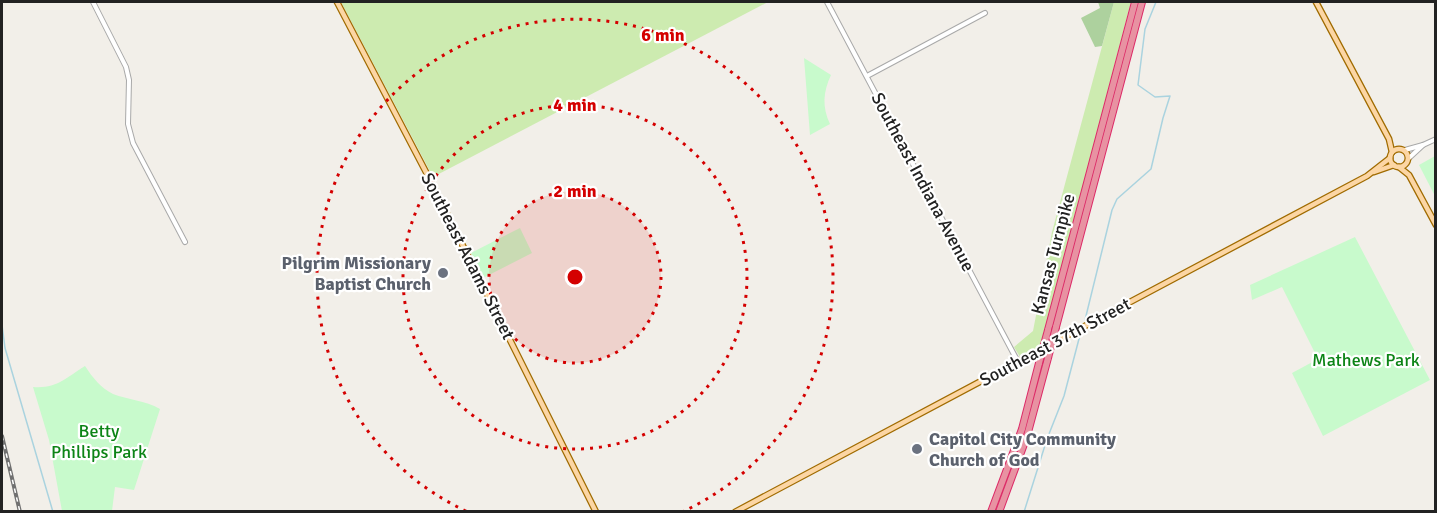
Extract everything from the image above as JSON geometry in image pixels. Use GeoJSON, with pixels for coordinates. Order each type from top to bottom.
{"type":"FeatureCollection","features":[{"type":"Feature","properties":{"kind":"highway","name":"Kansas Turnpike"},"geometry":{"type":"LineString","coordinates":[[991,512],[1022,429],[1135,2]]}},
{"type":"Feature","properties":{"kind":"highway","name":"Kansas Turnpike"},"geometry":{"type":"LineString","coordinates":[[999,512],[1027,436],[1142,2]]}},
{"type":"Feature","properties":{"kind":"main road","name":"Southeast Adams Street"},"geometry":{"type":"LineString","coordinates":[[337,2],[428,174],[596,512]]}},
{"type":"Feature","properties":{"kind":"main road"},"geometry":{"type":"LineString","coordinates":[[1316,2],[1389,139],[1392,152],[1390,159],[1409,175]]}},
{"type":"Feature","properties":{"kind":"main road"},"geometry":{"type":"LineString","coordinates":[[1389,139],[1405,150],[1409,175],[1436,225]]}},
{"type":"Feature","properties":{"kind":"main road"},"geometry":{"type":"LineString","coordinates":[[1392,152],[1399,148]]}},
{"type":"Feature","properties":{"kind":"main road","name":"Southeast 37th Street"},"geometry":{"type":"LineString","coordinates":[[1374,172],[1390,159]]}},
{"type":"Feature","properties":{"kind":"main road"},"geometry":{"type":"LineString","coordinates":[[1397,166],[1408,161]]}},
{"type":"Feature","properties":{"kind":"main road","name":"Southeast 37th Street"},"geometry":{"type":"LineString","coordinates":[[735,512],[1374,172],[1397,166]]}},
{"type":"Feature","properties":{"kind":"street"},"geometry":{"type":"LineString","coordinates":[[93,2],[126,67],[129,80],[128,124],[133,143],[185,242]]}},
{"type":"Feature","properties":{"kind":"street","name":"Southeast Indiana Avenue"},"geometry":{"type":"LineString","coordinates":[[827,2],[1018,362]]}},
{"type":"Feature","properties":{"kind":"street"},"geometry":{"type":"LineString","coordinates":[[867,76],[985,13]]}},
{"type":"Feature","properties":{"kind":"street"},"geometry":{"type":"LineString","coordinates":[[1405,150],[1423,145],[1436,138]]}},
{"type":"Feature","properties":{"kind":"street"},"geometry":{"type":"LineString","coordinates":[[1408,161],[1423,145]]}},
{"type":"Feature","properties":{"kind":"green space"},"geometry":{"type":"Polygon","coordinates":[[[341,2],[768,2],[433,177],[341,2]]]}},
{"type":"Feature","properties":{"kind":"green space"},"geometry":{"type":"Polygon","coordinates":[[[1098,2],[1114,2],[1102,46],[1095,47],[1081,18],[1100,8],[1098,2]]]}},
{"type":"Feature","properties":{"kind":"green space"},"geometry":{"type":"Polygon","coordinates":[[[1114,2],[1131,2],[1041,346],[1020,357],[1014,347],[1033,331],[1052,232],[1114,2]]]}},
{"type":"Feature","properties":{"kind":"green space"},"geometry":{"type":"Polygon","coordinates":[[[804,58],[831,75],[824,100],[830,124],[810,135],[804,58]]]}},
{"type":"Feature","properties":{"kind":"green space"},"geometry":{"type":"Polygon","coordinates":[[[1435,156],[1435,196],[1419,165],[1435,156]]]}},
{"type":"Feature","properties":{"kind":"green space"},"geometry":{"type":"Polygon","coordinates":[[[520,228],[532,253],[483,278],[471,253],[520,228]]]}},
{"type":"Feature","properties":{"kind":"green space","name":"Mathews Park"},"geometry":{"type":"Polygon","coordinates":[[[1355,237],[1430,380],[1323,436],[1292,373],[1318,359],[1282,287],[1252,300],[1250,285],[1355,237]]]}},
{"type":"Feature","properties":{"kind":"green space","name":"Betty Phillips Park"},"geometry":{"type":"Polygon","coordinates":[[[85,366],[97,382],[109,392],[160,409],[134,490],[115,487],[112,511],[62,511],[49,440],[33,387],[55,384],[85,366]]]}},
{"type":"Feature","properties":{"kind":"waterway"},"geometry":{"type":"LineString","coordinates":[[1085,320],[1112,210],[1117,199],[1151,169],[1170,96],[1155,97],[1138,85],[1145,29],[1156,2]]}},
{"type":"Feature","properties":{"kind":"waterway"},"geometry":{"type":"LineString","coordinates":[[2,325],[5,348],[53,512]]}},
{"type":"Feature","properties":{"kind":"waterway"},"geometry":{"type":"LineString","coordinates":[[1024,512],[1047,439],[1064,396],[1080,335]]}},
{"type":"Feature","properties":{"kind":"railway"},"geometry":{"type":"LineString","coordinates":[[2,436],[20,512]]}},
{"type":"Feature","properties":{"kind":"place","name":"Pilgrim Missionary Baptist Church"},"geometry":{"type":"Point","coordinates":[443,273]}},
{"type":"Feature","properties":{"kind":"place","name":"Capitol City Community Church of God"},"geometry":{"type":"Point","coordinates":[917,449]}}]}
